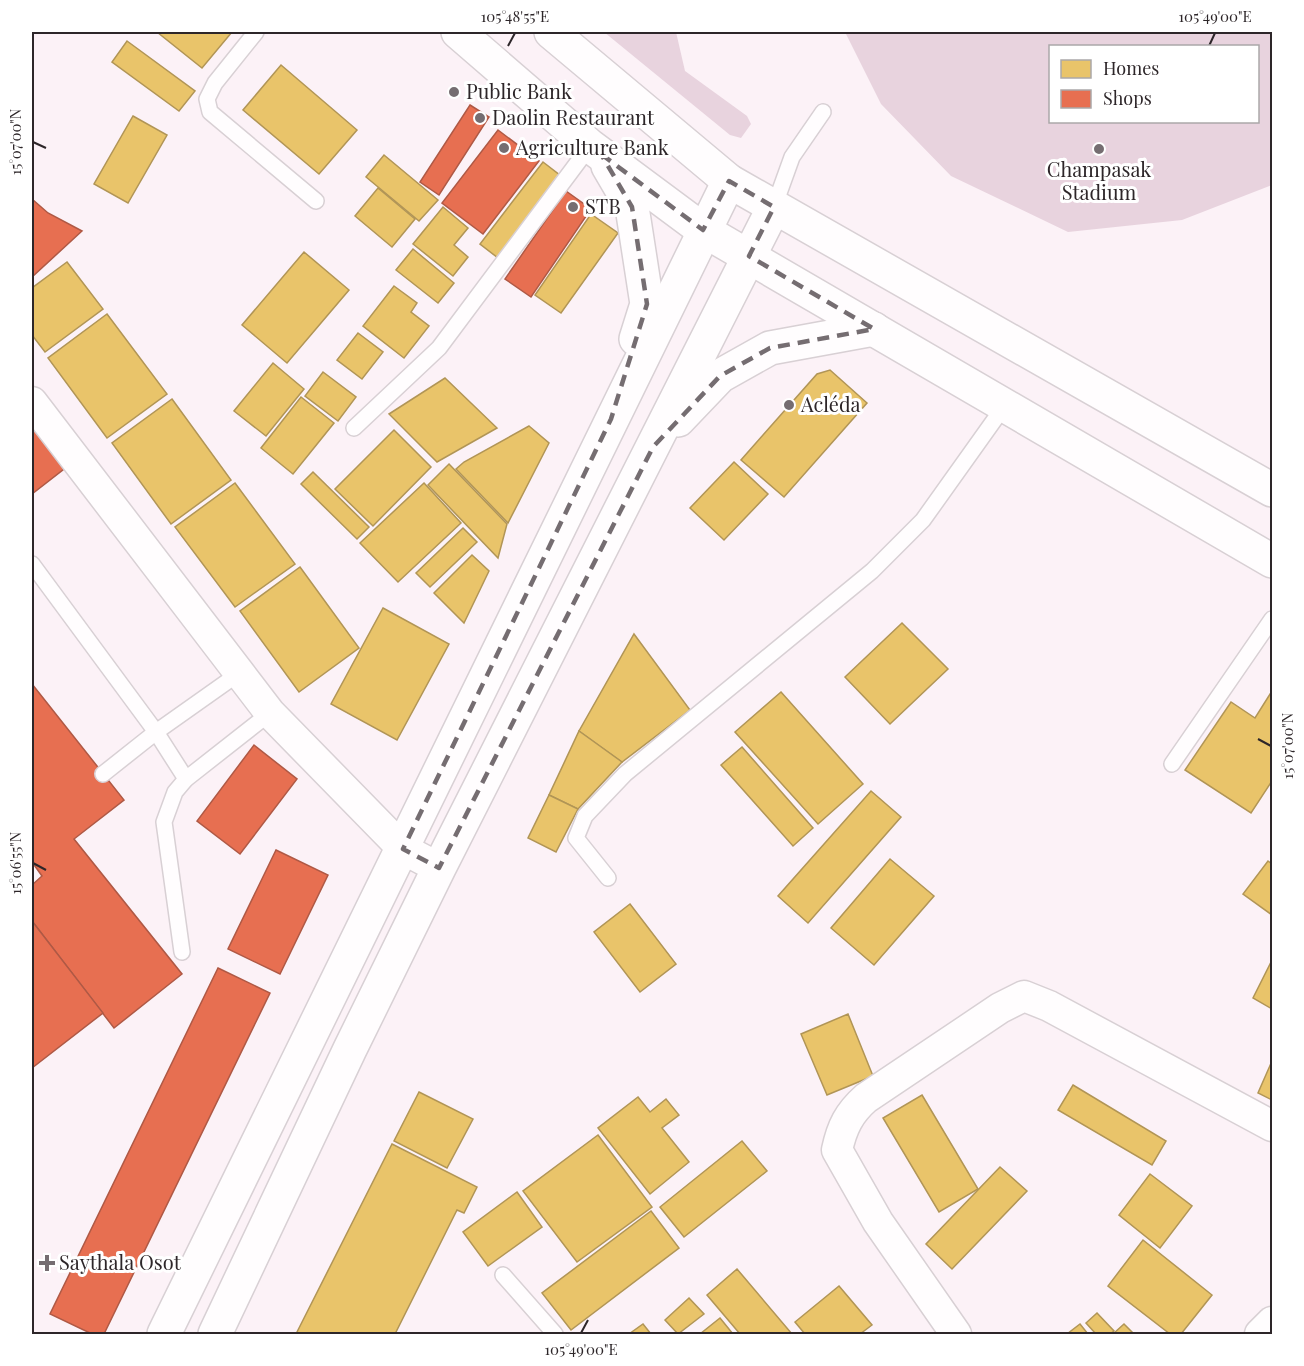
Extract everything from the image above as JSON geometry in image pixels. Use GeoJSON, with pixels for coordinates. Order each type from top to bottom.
{"type":"FeatureCollection","features":[{"type":"Feature","properties":{"kind":"highway"},"geometry":{"type":"LineString","coordinates":[[458,32],[596,150],[704,230],[1272,561]]}},
{"type":"Feature","properties":{"kind":"highway"},"geometry":{"type":"LineString","coordinates":[[551,32],[729,181],[1272,490]]}},
{"type":"Feature","properties":{"kind":"highway"},"geometry":{"type":"LineString","coordinates":[[596,150],[632,207],[647,304],[611,419]]}},
{"type":"Feature","properties":{"kind":"highway"},"geometry":{"type":"LineString","coordinates":[[164,1335],[729,181]]}},
{"type":"Feature","properties":{"kind":"highway"},"geometry":{"type":"LineString","coordinates":[[215,1335],[350,1049],[439,868],[774,207]]}},
{"type":"Feature","properties":{"kind":"highway"},"geometry":{"type":"LineString","coordinates":[[653,447],[720,376],[770,348],[874,329]]}},
{"type":"Feature","properties":{"kind":"street"},"geometry":{"type":"LineString","coordinates":[[32,402],[270,713],[403,849],[439,868]]}},
{"type":"Feature","properties":{"kind":"street"},"geometry":{"type":"LineString","coordinates":[[956,1335],[878,1222],[837,1150],[842,1128],[852,1110],[866,1098],[1000,1008],[1024,996],[1048,1006],[1272,1126]]}},
{"type":"Feature","properties":{"kind":"street"},"geometry":{"type":"LineString","coordinates":[[1260,1335],[1272,1322]]}},
{"type":"Feature","properties":{"kind":"lane"},"geometry":{"type":"LineString","coordinates":[[256,32],[215,83],[207,99],[210,112],[316,201]]}},
{"type":"Feature","properties":{"kind":"lane"},"geometry":{"type":"LineString","coordinates":[[774,207],[792,157],[823,112]]}},
{"type":"Feature","properties":{"kind":"lane"},"geometry":{"type":"LineString","coordinates":[[354,428],[439,348],[596,150]]}},
{"type":"Feature","properties":{"kind":"lane"},"geometry":{"type":"LineString","coordinates":[[608,878],[576,838],[585,816],[625,774],[872,571],[923,520],[1005,405]]}},
{"type":"Feature","properties":{"kind":"lane"},"geometry":{"type":"LineString","coordinates":[[32,564],[156,732],[186,779]]}},
{"type":"Feature","properties":{"kind":"lane"},"geometry":{"type":"LineString","coordinates":[[1172,764],[1272,619]]}},
{"type":"Feature","properties":{"kind":"lane"},"geometry":{"type":"LineString","coordinates":[[103,774],[156,732],[238,674]]}},
{"type":"Feature","properties":{"kind":"lane"},"geometry":{"type":"LineString","coordinates":[[182,952],[164,822],[175,792],[186,779],[270,713]]}},
{"type":"Feature","properties":{"kind":"lane"},"geometry":{"type":"LineString","coordinates":[[503,1275],[555,1335]]}},
{"type":"Feature","properties":{"kind":"highlighted area"},"geometry":{"type":"Polygon","coordinates":[[[601,154],[703,230],[729,181],[774,207],[749,256],[874,329],[770,348],[720,376],[653,447],[439,868],[403,849],[611,419],[647,304],[632,207],[601,154]]]}},
{"type":"Feature","properties":{"kind":"shaded area"},"geometry":{"type":"Polygon","coordinates":[[[604,32],[676,32],[685,71],[747,116],[751,124],[741,138],[730,135],[604,32]]]}},
{"type":"Feature","properties":{"kind":"shaded area","name":"Champasak Stadium"},"geometry":{"type":"Polygon","coordinates":[[[845,32],[1272,32],[1272,185],[1182,220],[1068,232],[951,176],[881,104],[845,32]]]}},
{"type":"Feature","properties":{"kind":"building: Homes"},"geometry":{"type":"Polygon","coordinates":[[[157,32],[232,32],[202,68],[157,32]]]}},
{"type":"Feature","properties":{"kind":"building: Homes"},"geometry":{"type":"Polygon","coordinates":[[[127,41],[195,91],[179,111],[112,62],[127,41]]]}},
{"type":"Feature","properties":{"kind":"building: Homes"},"geometry":{"type":"Polygon","coordinates":[[[281,65],[357,130],[319,174],[243,110],[281,65]]]}},
{"type":"Feature","properties":{"kind":"building: Homes"},"geometry":{"type":"Polygon","coordinates":[[[133,116],[167,135],[128,203],[94,184],[133,116]]]}},
{"type":"Feature","properties":{"kind":"building: Homes"},"geometry":{"type":"Polygon","coordinates":[[[384,155],[438,200],[419,221],[366,177],[384,155]]]}},
{"type":"Feature","properties":{"kind":"building: Homes"},"geometry":{"type":"Polygon","coordinates":[[[543,162],[561,176],[498,258],[480,244],[543,162]]]}},
{"type":"Feature","properties":{"kind":"building: Homes"},"geometry":{"type":"Polygon","coordinates":[[[378,188],[415,219],[392,247],[355,216],[378,188]]]}},
{"type":"Feature","properties":{"kind":"building: Homes"},"geometry":{"type":"Polygon","coordinates":[[[443,207],[468,228],[454,245],[468,257],[453,276],[413,244],[443,207]]]}},
{"type":"Feature","properties":{"kind":"building: Homes"},"geometry":{"type":"Polygon","coordinates":[[[591,214],[618,233],[561,313],[535,295],[591,214]]]}},
{"type":"Feature","properties":{"kind":"building: Homes"},"geometry":{"type":"Polygon","coordinates":[[[413,249],[454,283],[438,303],[396,270],[413,249]]]}},
{"type":"Feature","properties":{"kind":"building: Homes"},"geometry":{"type":"Polygon","coordinates":[[[304,252],[349,290],[287,363],[242,325],[304,252]]]}},
{"type":"Feature","properties":{"kind":"building: Homes"},"geometry":{"type":"Polygon","coordinates":[[[67,262],[103,309],[45,352],[32,335],[32,288],[67,262]]]}},
{"type":"Feature","properties":{"kind":"building: Homes"},"geometry":{"type":"Polygon","coordinates":[[[394,286],[417,303],[411,312],[429,326],[404,358],[363,326],[394,286]]]}},
{"type":"Feature","properties":{"kind":"building: Homes"},"geometry":{"type":"Polygon","coordinates":[[[107,314],[167,394],[107,438],[48,358],[107,314]]]}},
{"type":"Feature","properties":{"kind":"building: Homes"},"geometry":{"type":"Polygon","coordinates":[[[358,333],[383,352],[362,379],[337,360],[358,333]]]}},
{"type":"Feature","properties":{"kind":"building: Homes"},"geometry":{"type":"Polygon","coordinates":[[[273,363],[304,389],[266,436],[234,411],[273,363]]]}},
{"type":"Feature","properties":{"kind":"building: Homes"},"geometry":{"type":"Polygon","coordinates":[[[830,370],[867,403],[784,497],[741,460],[817,374],[830,370]]]}},
{"type":"Feature","properties":{"kind":"building: Homes"},"geometry":{"type":"Polygon","coordinates":[[[323,372],[356,397],[338,421],[305,396],[323,372]]]}},
{"type":"Feature","properties":{"kind":"building: Homes"},"geometry":{"type":"Polygon","coordinates":[[[445,378],[497,428],[437,462],[389,414],[445,378]]]}},
{"type":"Feature","properties":{"kind":"building: Homes"},"geometry":{"type":"Polygon","coordinates":[[[301,397],[334,423],[293,474],[261,448],[301,397]]]}},
{"type":"Feature","properties":{"kind":"building: Homes"},"geometry":{"type":"Polygon","coordinates":[[[172,399],[231,480],[171,524],[112,443],[172,399]]]}},
{"type":"Feature","properties":{"kind":"building: Homes"},"geometry":{"type":"Polygon","coordinates":[[[529,426],[549,443],[508,523],[456,469],[464,462],[529,426]]]}},
{"type":"Feature","properties":{"kind":"building: Homes"},"geometry":{"type":"Polygon","coordinates":[[[394,430],[431,467],[373,526],[335,489],[394,430]]]}},
{"type":"Feature","properties":{"kind":"building: Homes"},"geometry":{"type":"Polygon","coordinates":[[[734,462],[768,494],[724,540],[690,508],[734,462]]]}},
{"type":"Feature","properties":{"kind":"building: Homes"},"geometry":{"type":"Polygon","coordinates":[[[449,464],[507,524],[498,558],[428,485],[449,464]]]}},
{"type":"Feature","properties":{"kind":"building: Homes"},"geometry":{"type":"Polygon","coordinates":[[[313,472],[369,527],[357,539],[301,484],[313,472]]]}},
{"type":"Feature","properties":{"kind":"building: Homes"},"geometry":{"type":"Polygon","coordinates":[[[235,483],[295,564],[235,607],[175,527],[235,483]]]}},
{"type":"Feature","properties":{"kind":"building: Homes"},"geometry":{"type":"Polygon","coordinates":[[[424,483],[461,523],[398,582],[360,543],[424,483]]]}},
{"type":"Feature","properties":{"kind":"building: Homes"},"geometry":{"type":"Polygon","coordinates":[[[463,528],[477,542],[430,587],[416,573],[463,528]]]}},
{"type":"Feature","properties":{"kind":"building: Homes"},"geometry":{"type":"Polygon","coordinates":[[[472,555],[489,571],[464,623],[434,593],[472,555]]]}},
{"type":"Feature","properties":{"kind":"building: Homes"},"geometry":{"type":"Polygon","coordinates":[[[300,567],[359,648],[299,692],[240,611],[300,567]]]}},
{"type":"Feature","properties":{"kind":"building: Homes"},"geometry":{"type":"Polygon","coordinates":[[[383,608],[449,644],[397,740],[331,704],[383,608]]]}},
{"type":"Feature","properties":{"kind":"building: Homes"},"geometry":{"type":"Polygon","coordinates":[[[902,623],[948,669],[890,724],[845,677],[902,623]]]}},
{"type":"Feature","properties":{"kind":"building: Homes"},"geometry":{"type":"Polygon","coordinates":[[[634,634],[690,710],[622,762],[579,731],[634,634]]]}},
{"type":"Feature","properties":{"kind":"building: Homes"},"geometry":{"type":"Polygon","coordinates":[[[1272,691],[1272,781],[1251,813],[1185,770],[1231,702],[1255,718],[1272,691]]]}},
{"type":"Feature","properties":{"kind":"building: Homes"},"geometry":{"type":"Polygon","coordinates":[[[781,692],[863,784],[818,824],[735,732],[781,692]]]}},
{"type":"Feature","properties":{"kind":"building: Homes"},"geometry":{"type":"Polygon","coordinates":[[[579,731],[622,762],[578,809],[549,795],[579,731]]]}},
{"type":"Feature","properties":{"kind":"building: Homes"},"geometry":{"type":"Polygon","coordinates":[[[742,747],[813,828],[793,846],[721,765],[742,747]]]}},
{"type":"Feature","properties":{"kind":"building: Homes"},"geometry":{"type":"Polygon","coordinates":[[[871,791],[901,817],[808,923],[778,896],[871,791]]]}},
{"type":"Feature","properties":{"kind":"building: Homes"},"geometry":{"type":"Polygon","coordinates":[[[549,795],[578,809],[556,852],[528,838],[549,795]]]}},
{"type":"Feature","properties":{"kind":"building: Homes"},"geometry":{"type":"Polygon","coordinates":[[[890,859],[934,896],[874,965],[831,928],[890,859]]]}},
{"type":"Feature","properties":{"kind":"building: Homes"},"geometry":{"type":"Polygon","coordinates":[[[1268,861],[1272,864],[1272,915],[1243,894],[1268,861]]]}},
{"type":"Feature","properties":{"kind":"building: Homes"},"geometry":{"type":"Polygon","coordinates":[[[630,904],[676,964],[640,992],[594,932],[630,904]]]}},
{"type":"Feature","properties":{"kind":"building: Homes"},"geometry":{"type":"Polygon","coordinates":[[[1272,960],[1272,1009],[1253,998],[1272,960]]]}},
{"type":"Feature","properties":{"kind":"building: Homes"},"geometry":{"type":"Polygon","coordinates":[[[848,1014],[873,1076],[827,1095],[801,1034],[848,1014]]]}},
{"type":"Feature","properties":{"kind":"building: Homes"},"geometry":{"type":"Polygon","coordinates":[[[1272,1061],[1272,1100],[1258,1093],[1272,1061]]]}},
{"type":"Feature","properties":{"kind":"building: Homes"},"geometry":{"type":"Polygon","coordinates":[[[1073,1085],[1166,1141],[1152,1165],[1058,1110],[1073,1085]]]}},
{"type":"Feature","properties":{"kind":"building: Homes"},"geometry":{"type":"Polygon","coordinates":[[[419,1092],[473,1119],[447,1168],[394,1141],[419,1092]]]}},
{"type":"Feature","properties":{"kind":"building: Homes"},"geometry":{"type":"Polygon","coordinates":[[[922,1095],[978,1189],[939,1212],[883,1118],[922,1095]]]}},
{"type":"Feature","properties":{"kind":"building: Homes"},"geometry":{"type":"Polygon","coordinates":[[[638,1097],[650,1112],[666,1099],[679,1115],[662,1128],[689,1162],[650,1194],[598,1128],[638,1097]]]}},
{"type":"Feature","properties":{"kind":"building: Homes"},"geometry":{"type":"Polygon","coordinates":[[[598,1135],[652,1207],[577,1262],[523,1191],[598,1135]]]}},
{"type":"Feature","properties":{"kind":"building: Homes"},"geometry":{"type":"Polygon","coordinates":[[[742,1141],[767,1171],[684,1237],[660,1207],[742,1141]]]}},
{"type":"Feature","properties":{"kind":"building: Homes"},"geometry":{"type":"Polygon","coordinates":[[[392,1144],[477,1187],[464,1213],[457,1210],[395,1334],[296,1334],[392,1144]]]}},
{"type":"Feature","properties":{"kind":"building: Homes"},"geometry":{"type":"Polygon","coordinates":[[[1000,1167],[1027,1191],[952,1269],[926,1244],[1000,1167]]]}},
{"type":"Feature","properties":{"kind":"building: Homes"},"geometry":{"type":"Polygon","coordinates":[[[1150,1174],[1192,1206],[1160,1248],[1119,1215],[1150,1174]]]}},
{"type":"Feature","properties":{"kind":"building: Homes"},"geometry":{"type":"Polygon","coordinates":[[[517,1192],[542,1227],[488,1266],[463,1232],[517,1192]]]}},
{"type":"Feature","properties":{"kind":"building: Homes"},"geometry":{"type":"Polygon","coordinates":[[[651,1211],[679,1248],[571,1330],[542,1293],[651,1211]]]}},
{"type":"Feature","properties":{"kind":"building: Homes"},"geometry":{"type":"Polygon","coordinates":[[[1143,1240],[1212,1295],[1181,1334],[1170,1334],[1108,1286],[1143,1240]]]}},
{"type":"Feature","properties":{"kind":"building: Homes"},"geometry":{"type":"Polygon","coordinates":[[[737,1269],[792,1334],[740,1334],[707,1295],[737,1269]]]}},
{"type":"Feature","properties":{"kind":"building: Homes"},"geometry":{"type":"Polygon","coordinates":[[[839,1286],[872,1325],[860,1334],[805,1334],[795,1322],[839,1286]]]}},
{"type":"Feature","properties":{"kind":"building: Homes"},"geometry":{"type":"Polygon","coordinates":[[[689,1298],[704,1314],[678,1334],[665,1320],[689,1298]]]}},
{"type":"Feature","properties":{"kind":"building: Homes"},"geometry":{"type":"Polygon","coordinates":[[[1097,1313],[1114,1331],[1110,1334],[1096,1334],[1086,1323],[1097,1313]]]}},
{"type":"Feature","properties":{"kind":"building: Homes"},"geometry":{"type":"Polygon","coordinates":[[[720,1318],[733,1334],[700,1334],[720,1318]]]}},
{"type":"Feature","properties":{"kind":"building: Homes"},"geometry":{"type":"Polygon","coordinates":[[[643,1324],[651,1334],[629,1334],[643,1324]]]}},
{"type":"Feature","properties":{"kind":"building: Homes"},"geometry":{"type":"Polygon","coordinates":[[[1080,1324],[1088,1334],[1067,1334],[1080,1324]]]}},
{"type":"Feature","properties":{"kind":"building: Homes"},"geometry":{"type":"Polygon","coordinates":[[[1124,1324],[1134,1334],[1113,1334],[1124,1324]]]}},
{"type":"Feature","properties":{"kind":"building: Shops"},"geometry":{"type":"Polygon","coordinates":[[[470,105],[489,117],[439,195],[420,182],[470,105]]]}},
{"type":"Feature","properties":{"kind":"building: Shops"},"geometry":{"type":"Polygon","coordinates":[[[498,130],[539,161],[483,234],[442,203],[498,130]]]}},
{"type":"Feature","properties":{"kind":"building: Shops"},"geometry":{"type":"Polygon","coordinates":[[[566,191],[591,209],[531,297],[505,279],[566,191]]]}},
{"type":"Feature","properties":{"kind":"building: Shops"},"geometry":{"type":"Polygon","coordinates":[[[32,199],[48,213],[82,231],[32,277],[32,199]]]}},
{"type":"Feature","properties":{"kind":"building: Shops"},"geometry":{"type":"Polygon","coordinates":[[[32,427],[64,469],[32,494],[32,427]]]}},
{"type":"Feature","properties":{"kind":"building: Shops"},"geometry":{"type":"Polygon","coordinates":[[[32,684],[124,800],[74,839],[182,974],[114,1028],[32,921],[32,885],[42,876],[32,862],[32,684]]]}},
{"type":"Feature","properties":{"kind":"building: Shops"},"geometry":{"type":"Polygon","coordinates":[[[254,745],[297,779],[240,854],[197,821],[254,745]]]}},
{"type":"Feature","properties":{"kind":"building: Shops"},"geometry":{"type":"Polygon","coordinates":[[[276,850],[328,875],[280,974],[228,949],[276,850]]]}},
{"type":"Feature","properties":{"kind":"building: Shops"},"geometry":{"type":"Polygon","coordinates":[[[32,921],[103,1013],[32,1068],[32,921]]]}},
{"type":"Feature","properties":{"kind":"building: Shops"},"geometry":{"type":"Polygon","coordinates":[[[218,968],[270,993],[104,1334],[92,1334],[50,1314],[218,968]]]}},
{"type":"Feature","properties":{"kind":"place","name":"Public Bank"},"geometry":{"type":"Point","coordinates":[454,92]}},
{"type":"Feature","properties":{"kind":"place","name":"Daolin Restaurant"},"geometry":{"type":"Point","coordinates":[480,118]}},
{"type":"Feature","properties":{"kind":"place","name":"Agriculture Bank"},"geometry":{"type":"Point","coordinates":[504,148]}},
{"type":"Feature","properties":{"kind":"place","name":"Champasak Stadium"},"geometry":{"type":"Point","coordinates":[1099,149]}},
{"type":"Feature","properties":{"kind":"place","name":"STB"},"geometry":{"type":"Point","coordinates":[573,207]}},
{"type":"Feature","properties":{"kind":"place","name":"Acléda"},"geometry":{"type":"Point","coordinates":[789,405]}},
{"type":"Feature","properties":{"kind":"place","name":"Saythala Osot"},"geometry":{"type":"Point","coordinates":[47,1263]}}]}
